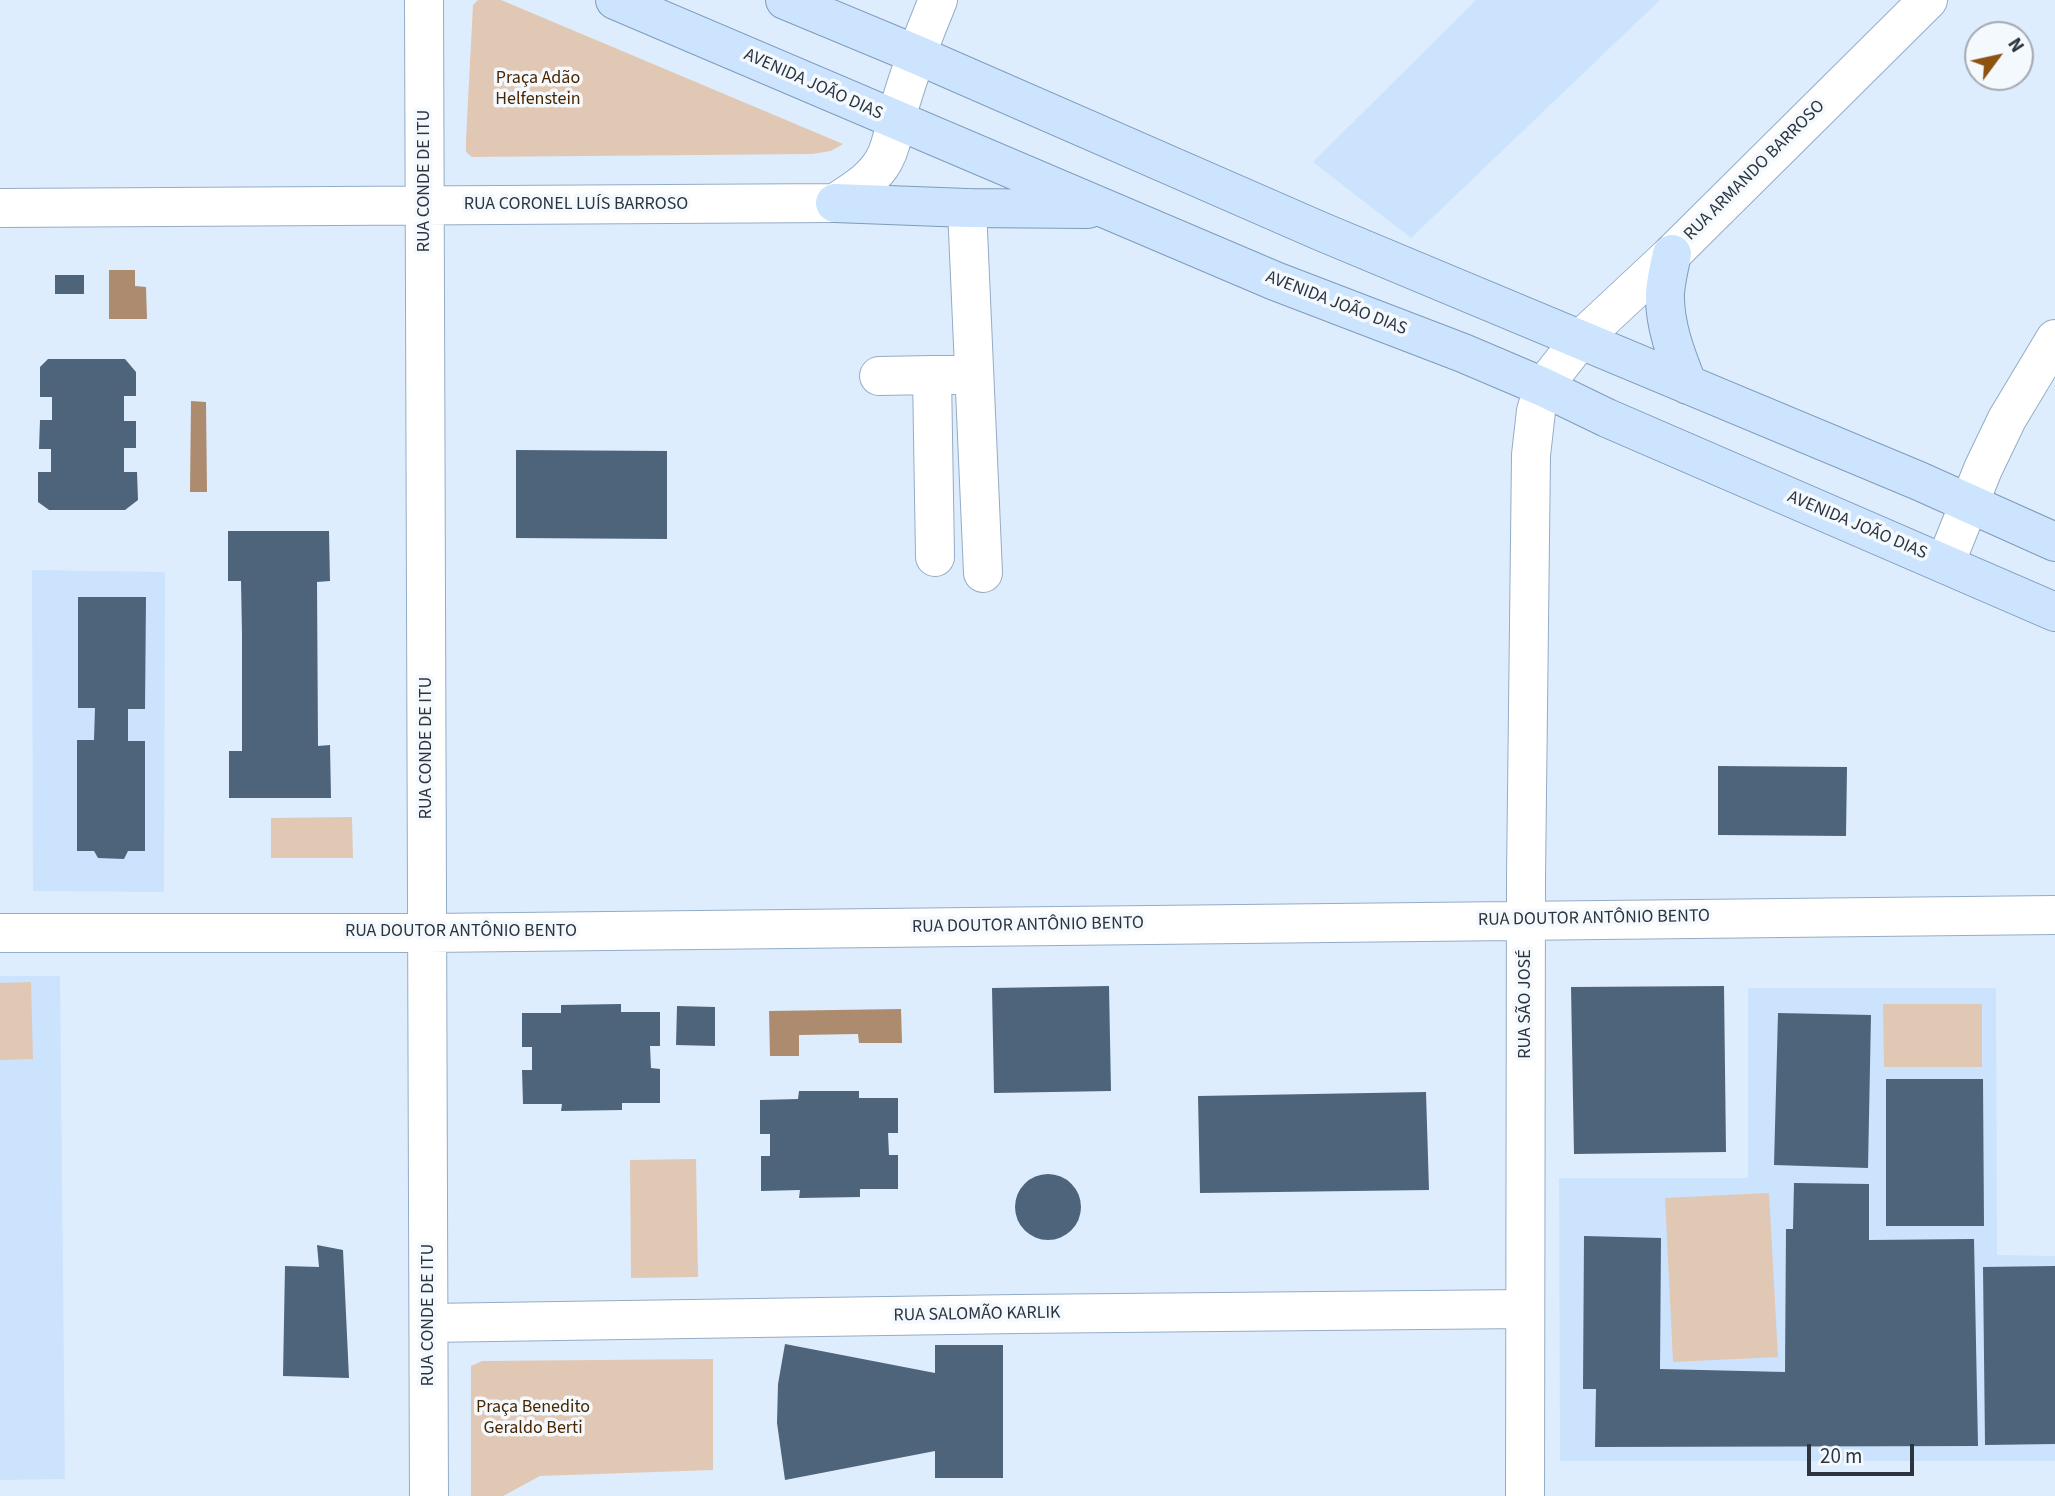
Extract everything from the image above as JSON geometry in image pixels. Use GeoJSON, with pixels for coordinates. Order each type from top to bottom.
{"type":"FeatureCollection","features":[{"type":"Feature","properties":{"kind":"main road","name":"AVENIDA JOÃO DIAS"},"geometry":{"type":"LineString","coordinates":[[615,0],[1275,281],[1464,353],[1607,418],[2055,612]]}},
{"type":"Feature","properties":{"kind":"main road"},"geometry":{"type":"LineString","coordinates":[[785,0],[2055,542]]}},
{"type":"Feature","properties":{"kind":"main road"},"geometry":{"type":"LineString","coordinates":[[835,203],[1107,209]]}},
{"type":"Feature","properties":{"kind":"main road"},"geometry":{"type":"LineString","coordinates":[[1672,254],[1665,292],[1666,315],[1676,355],[1688,385]]}},
{"type":"Feature","properties":{"kind":"street","name":"RUA CONDE DE ITU"},"geometry":{"type":"LineString","coordinates":[[424,0],[429,1496]]}},
{"type":"Feature","properties":{"kind":"street"},"geometry":{"type":"LineString","coordinates":[[835,203],[859,188],[883,162],[915,54],[938,0]]}},
{"type":"Feature","properties":{"kind":"street","name":"RUA ARMANDO BARROSO"},"geometry":{"type":"LineString","coordinates":[[1543,387],[1580,340],[1672,254],[1928,0]]}},
{"type":"Feature","properties":{"kind":"street","name":"RUA CORONEL LUÍS BARROSO"},"geometry":{"type":"LineString","coordinates":[[0,208],[835,203]]}},
{"type":"Feature","properties":{"kind":"street"},"geometry":{"type":"LineString","coordinates":[[967,208],[983,573]]}},
{"type":"Feature","properties":{"kind":"street"},"geometry":{"type":"LineString","coordinates":[[1945,565],[1983,468],[2007,419],[2055,339]]}},
{"type":"Feature","properties":{"kind":"street"},"geometry":{"type":"LineString","coordinates":[[932,375],[936,557]]}},
{"type":"Feature","properties":{"kind":"street"},"geometry":{"type":"LineString","coordinates":[[879,376],[974,375]]}},
{"type":"Feature","properties":{"kind":"street","name":"RUA SÃO JOSÉ"},"geometry":{"type":"LineString","coordinates":[[1525,1496],[1526,920],[1531,454],[1536,411],[1543,387]]}},
{"type":"Feature","properties":{"kind":"street","name":"RUA DOUTOR ANTÔNIO BENTO"},"geometry":{"type":"LineString","coordinates":[[0,933],[428,933],[2055,915]]}},
{"type":"Feature","properties":{"kind":"street","name":"RUA SALOMÃO KARLIK"},"geometry":{"type":"LineString","coordinates":[[429,1323],[1525,1310]]}},
{"type":"Feature","properties":{"kind":"shaded area"},"geometry":{"type":"Polygon","coordinates":[[[1476,0],[1660,0],[1411,238],[1313,162],[1476,0]]]}},
{"type":"Feature","properties":{"kind":"shaded area"},"geometry":{"type":"Polygon","coordinates":[[[109,270],[135,270],[135,286],[146,287],[147,319],[109,319],[109,270]]]}},
{"type":"Feature","properties":{"kind":"shaded area"},"geometry":{"type":"Polygon","coordinates":[[[191,401],[206,402],[207,492],[190,492],[191,401]]]}},
{"type":"Feature","properties":{"kind":"shaded area"},"geometry":{"type":"Polygon","coordinates":[[[32,570],[165,572],[164,892],[33,891],[32,570]]]}},
{"type":"Feature","properties":{"kind":"shaded area"},"geometry":{"type":"Polygon","coordinates":[[[0,976],[60,976],[65,1479],[0,1480],[0,976]]]}},
{"type":"Feature","properties":{"kind":"shaded area"},"geometry":{"type":"Polygon","coordinates":[[[1748,988],[1996,988],[1997,1255],[2055,1256],[2055,1461],[1560,1461],[1559,1178],[1748,1178],[1748,988]]]}},
{"type":"Feature","properties":{"kind":"shaded area"},"geometry":{"type":"Polygon","coordinates":[[[901,1009],[902,1043],[859,1043],[858,1034],[799,1035],[799,1056],[770,1056],[769,1011],[901,1009]]]}},
{"type":"Feature","properties":{"kind":"green space","name":"Praça Adão Helfenstein"},"geometry":{"type":"Polygon","coordinates":[[[478,0],[501,0],[843,144],[831,151],[812,154],[472,157],[466,152],[466,139],[473,5],[478,0]]]}},
{"type":"Feature","properties":{"kind":"green space"},"geometry":{"type":"Polygon","coordinates":[[[352,817],[353,858],[271,858],[271,818],[352,817]]]}},
{"type":"Feature","properties":{"kind":"green space"},"geometry":{"type":"Polygon","coordinates":[[[31,982],[33,1059],[0,1060],[0,983],[31,982]]]}},
{"type":"Feature","properties":{"kind":"green space"},"geometry":{"type":"Polygon","coordinates":[[[1883,1004],[1982,1004],[1982,1067],[1884,1067],[1883,1004]]]}},
{"type":"Feature","properties":{"kind":"green space"},"geometry":{"type":"Polygon","coordinates":[[[696,1159],[698,1277],[631,1278],[630,1160],[696,1159]]]}},
{"type":"Feature","properties":{"kind":"green space"},"geometry":{"type":"Polygon","coordinates":[[[1769,1193],[1778,1357],[1673,1362],[1665,1198],[1769,1193]]]}},
{"type":"Feature","properties":{"kind":"green space","name":"Praça Benedito Geraldo Berti"},"geometry":{"type":"Polygon","coordinates":[[[713,1359],[713,1470],[540,1476],[503,1496],[471,1496],[471,1366],[482,1361],[713,1359]]]}},
{"type":"Feature","properties":{"kind":"building"},"geometry":{"type":"Polygon","coordinates":[[[55,275],[84,275],[84,294],[55,294],[55,275]]]}},
{"type":"Feature","properties":{"kind":"building"},"geometry":{"type":"Polygon","coordinates":[[[48,359],[125,359],[136,372],[136,396],[124,396],[124,421],[136,421],[136,448],[124,448],[124,472],[137,472],[138,500],[125,510],[49,510],[38,502],[38,472],[51,472],[51,449],[39,449],[40,420],[52,420],[52,397],[40,397],[40,367],[48,359]]]}},
{"type":"Feature","properties":{"kind":"building"},"geometry":{"type":"Polygon","coordinates":[[[516,450],[667,451],[667,539],[516,538],[516,450]]]}},
{"type":"Feature","properties":{"kind":"building"},"geometry":{"type":"Polygon","coordinates":[[[228,531],[329,531],[330,581],[317,582],[318,746],[330,745],[331,798],[229,798],[229,751],[242,751],[242,634],[241,581],[228,581],[228,531]]]}},
{"type":"Feature","properties":{"kind":"building"},"geometry":{"type":"Polygon","coordinates":[[[78,597],[146,597],[145,709],[128,709],[128,741],[145,741],[145,851],[128,851],[124,859],[98,858],[94,851],[77,851],[77,740],[94,740],[95,708],[78,708],[78,597]]]}},
{"type":"Feature","properties":{"kind":"building"},"geometry":{"type":"Polygon","coordinates":[[[1718,766],[1847,767],[1846,836],[1718,835],[1718,766]]]}},
{"type":"Feature","properties":{"kind":"building"},"geometry":{"type":"Polygon","coordinates":[[[1109,986],[1111,1091],[994,1093],[992,988],[1109,986]]]}},
{"type":"Feature","properties":{"kind":"building"},"geometry":{"type":"Polygon","coordinates":[[[1724,986],[1726,1152],[1574,1154],[1571,987],[1724,986]]]}},
{"type":"Feature","properties":{"kind":"building"},"geometry":{"type":"Polygon","coordinates":[[[621,1004],[621,1012],[660,1012],[660,1046],[650,1046],[651,1068],[660,1069],[660,1103],[622,1103],[622,1110],[561,1111],[562,1104],[523,1104],[522,1070],[532,1070],[532,1047],[522,1047],[522,1013],[561,1013],[561,1005],[621,1004]]]}},
{"type":"Feature","properties":{"kind":"building"},"geometry":{"type":"Polygon","coordinates":[[[677,1006],[715,1007],[715,1046],[676,1045],[677,1006]]]}},
{"type":"Feature","properties":{"kind":"building"},"geometry":{"type":"Polygon","coordinates":[[[1778,1013],[1871,1015],[1868,1168],[1774,1165],[1778,1013]]]}},
{"type":"Feature","properties":{"kind":"building"},"geometry":{"type":"Polygon","coordinates":[[[1886,1079],[1983,1079],[1984,1226],[1886,1226],[1886,1079]]]}},
{"type":"Feature","properties":{"kind":"building"},"geometry":{"type":"Polygon","coordinates":[[[799,1091],[859,1091],[859,1098],[898,1098],[898,1133],[888,1133],[889,1155],[898,1155],[898,1189],[860,1189],[860,1197],[799,1198],[800,1190],[761,1191],[761,1156],[770,1156],[770,1134],[760,1134],[760,1100],[798,1099],[799,1091]]]}},
{"type":"Feature","properties":{"kind":"building"},"geometry":{"type":"Polygon","coordinates":[[[1426,1092],[1429,1190],[1200,1193],[1198,1096],[1426,1092]]]}},
{"type":"Feature","properties":{"kind":"building"},"geometry":{"type":"Polygon","coordinates":[[[1048,1174],[1061,1177],[1071,1184],[1078,1194],[1081,1207],[1078,1220],[1071,1230],[1061,1237],[1048,1240],[1035,1237],[1025,1230],[1018,1220],[1015,1207],[1018,1194],[1025,1184],[1035,1177],[1048,1174]]]}},
{"type":"Feature","properties":{"kind":"building"},"geometry":{"type":"Polygon","coordinates":[[[1794,1183],[1869,1184],[1869,1240],[1974,1239],[1978,1446],[1595,1447],[1596,1389],[1583,1389],[1584,1236],[1661,1238],[1660,1369],[1785,1372],[1786,1229],[1793,1229],[1794,1183]]]}},
{"type":"Feature","properties":{"kind":"building"},"geometry":{"type":"Polygon","coordinates":[[[317,1245],[343,1250],[349,1378],[283,1376],[285,1266],[319,1267],[317,1245]]]}},
{"type":"Feature","properties":{"kind":"building"},"geometry":{"type":"Polygon","coordinates":[[[2055,1266],[2055,1444],[1985,1445],[1983,1267],[2055,1266]]]}},
{"type":"Feature","properties":{"kind":"building"},"geometry":{"type":"Polygon","coordinates":[[[785,1344],[935,1373],[935,1345],[1003,1345],[1003,1478],[935,1478],[935,1451],[785,1480],[777,1423],[778,1384],[785,1344]]]}}]}
